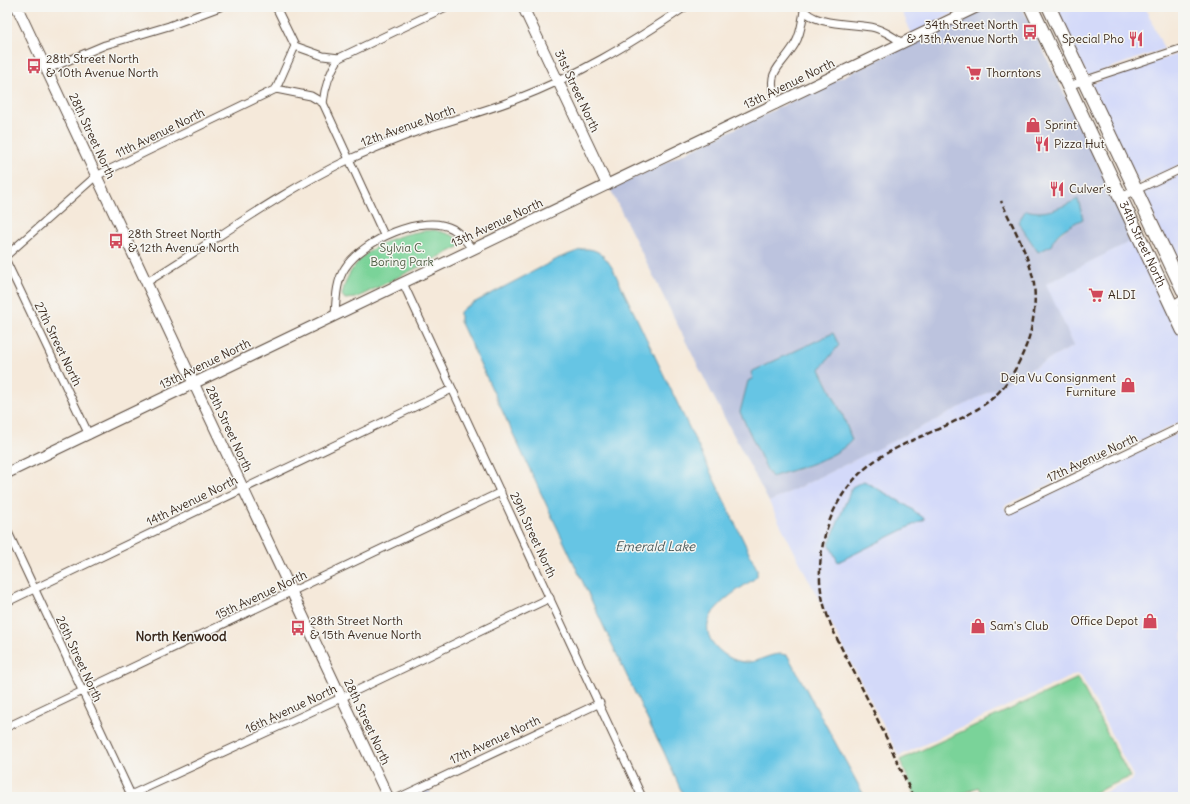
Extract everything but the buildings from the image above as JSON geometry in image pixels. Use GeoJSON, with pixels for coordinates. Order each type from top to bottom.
{"type":"FeatureCollection","features":[{"type":"Feature","properties":{"kind":"highway","name":"34th Street North"},"geometry":{"type":"LineString","coordinates":[[1031,7],[1183,330]]}},
{"type":"Feature","properties":{"kind":"highway","name":"34th Street North"},"geometry":{"type":"LineString","coordinates":[[1049,7],[1183,290]]}},
{"type":"Feature","properties":{"kind":"street","name":"28th Street North"},"geometry":{"type":"LineString","coordinates":[[17,7],[48,69],[96,176],[388,797]]}},
{"type":"Feature","properties":{"kind":"street"},"geometry":{"type":"LineString","coordinates":[[48,69],[105,45],[169,26],[220,7]]}},
{"type":"Feature","properties":{"kind":"street"},"geometry":{"type":"LineString","coordinates":[[276,7],[295,46],[315,54],[339,58]]}},
{"type":"Feature","properties":{"kind":"street"},"geometry":{"type":"LineString","coordinates":[[384,235],[323,103],[325,88],[331,71],[339,58],[446,7]]}},
{"type":"Feature","properties":{"kind":"street","name":"31st Street North"},"geometry":{"type":"LineString","coordinates":[[524,7],[607,185]]}},
{"type":"Feature","properties":{"kind":"street","name":"12th Avenue North"},"geometry":{"type":"LineString","coordinates":[[146,282],[228,232],[267,204],[312,178],[383,145],[513,100],[559,82],[617,52],[685,7]]}},
{"type":"Feature","properties":{"kind":"street","name":"13th Avenue North"},"geometry":{"type":"LineString","coordinates":[[7,473],[194,385],[472,249],[776,105],[977,7]]}},
{"type":"Feature","properties":{"kind":"street"},"geometry":{"type":"LineString","coordinates":[[776,105],[771,84],[774,73],[795,44],[800,30],[803,9],[820,20],[832,23],[876,28],[902,43]]}},
{"type":"Feature","properties":{"kind":"street"},"geometry":{"type":"LineString","coordinates":[[295,46],[276,89],[311,96],[323,103]]}},
{"type":"Feature","properties":{"kind":"street"},"geometry":{"type":"LineString","coordinates":[[1068,86],[1183,48]]}},
{"type":"Feature","properties":{"kind":"street","name":"11th Avenue North"},"geometry":{"type":"LineString","coordinates":[[7,255],[96,176],[276,89]]}},
{"type":"Feature","properties":{"kind":"street"},"geometry":{"type":"LineString","coordinates":[[1121,197],[1183,168]]}},
{"type":"Feature","properties":{"kind":"street"},"geometry":{"type":"LineString","coordinates":[[335,316],[339,284],[344,269],[355,255],[384,235],[409,228],[441,226],[452,229],[463,236],[472,249]]}},
{"type":"Feature","properties":{"kind":"street","name":"27th Street North"},"geometry":{"type":"LineString","coordinates":[[7,263],[89,435]]}},
{"type":"Feature","properties":{"kind":"street","name":"29th Street North"},"geometry":{"type":"LineString","coordinates":[[403,283],[600,703],[642,797]]}},
{"type":"Feature","properties":{"kind":"street"},"geometry":{"type":"LineString","coordinates":[[1172,305],[1183,298]]}},
{"type":"Feature","properties":{"kind":"street","name":"14th Avenue North"},"geometry":{"type":"LineString","coordinates":[[7,602],[452,389]]}},
{"type":"Feature","properties":{"kind":"street","name":"17th Avenue North"},"geometry":{"type":"LineString","coordinates":[[1009,508],[1183,426]]}},
{"type":"Feature","properties":{"kind":"street","name":"15th Avenue North"},"geometry":{"type":"LineString","coordinates":[[7,727],[292,593],[501,492]]}},
{"type":"Feature","properties":{"kind":"street","name":"26th Street North"},"geometry":{"type":"LineString","coordinates":[[7,530],[130,796]]}},
{"type":"Feature","properties":{"kind":"street","name":"16th Avenue North"},"geometry":{"type":"LineString","coordinates":[[130,796],[341,698],[550,598]]}},
{"type":"Feature","properties":{"kind":"street","name":"17th Avenue North"},"geometry":{"type":"LineString","coordinates":[[400,797],[600,703]]}},
{"type":"Feature","properties":{"kind":"shaded area"},"geometry":{"type":"Polygon","coordinates":[[[900,7],[967,7],[912,34],[900,7]]]}},
{"type":"Feature","properties":{"kind":"shaded area"},"geometry":{"type":"Polygon","coordinates":[[[987,7],[1022,7],[1135,239],[1046,284],[1074,346],[940,418],[769,502],[713,396],[610,189],[902,48],[904,49],[905,47],[987,7]],[[1078,199],[1055,210],[1038,213],[1052,241],[1073,223],[1083,219],[1078,199]],[[838,345],[748,382],[740,412],[767,470],[772,477],[805,467],[852,441],[843,416],[820,368],[838,345]]]}},
{"type":"Feature","properties":{"kind":"shaded area"},"geometry":{"type":"Polygon","coordinates":[[[1055,7],[1145,7],[1164,49],[1087,76],[1055,7]]]}},
{"type":"Feature","properties":{"kind":"shaded area"},"geometry":{"type":"Polygon","coordinates":[[[1183,52],[1183,163],[1138,184],[1091,84],[1183,52]]]}},
{"type":"Feature","properties":{"kind":"shaded area"},"geometry":{"type":"Polygon","coordinates":[[[1183,173],[1183,279],[1142,192],[1183,173]]]}},
{"type":"Feature","properties":{"kind":"shaded area"},"geometry":{"type":"Polygon","coordinates":[[[1135,239],[1183,339],[1183,421],[1004,506],[1008,514],[1183,431],[1183,797],[1094,797],[1131,781],[1133,776],[1081,676],[1076,674],[899,756],[769,502],[940,418],[1074,346],[1045,284],[1135,239]],[[864,481],[852,487],[829,544],[925,519],[906,505],[864,481]]]}},
{"type":"Feature","properties":{"kind":"shaded area"},"geometry":{"type":"Polygon","coordinates":[[[428,789],[433,797],[410,797],[428,789]]]}},
{"type":"Feature","properties":{"kind":"green space","name":"Sylvia C. Boring Park"},"geometry":{"type":"Polygon","coordinates":[[[435,230],[455,237],[461,242],[459,247],[356,298],[345,299],[342,295],[347,280],[354,267],[364,256],[376,247],[404,235],[435,230]]]}},
{"type":"Feature","properties":{"kind":"green space"},"geometry":{"type":"Polygon","coordinates":[[[1078,678],[1130,777],[1084,797],[983,797],[978,787],[956,797],[916,797],[900,760],[1078,678]]]}},
{"type":"Feature","properties":{"kind":"water"},"geometry":{"type":"Polygon","coordinates":[[[1078,199],[1083,219],[1069,226],[1060,233],[1053,241],[1051,246],[1038,252],[1018,222],[1026,210],[1040,212],[1053,210],[1078,199]]]}},
{"type":"Feature","properties":{"kind":"water","name":"Emerald Lake"},"geometry":{"type":"Polygon","coordinates":[[[583,249],[597,251],[607,260],[613,269],[757,569],[757,576],[754,579],[736,591],[717,608],[711,617],[708,627],[709,637],[717,648],[723,653],[732,659],[744,662],[755,661],[777,654],[788,656],[865,797],[684,797],[460,321],[460,312],[464,308],[559,258],[583,249]]]}},
{"type":"Feature","properties":{"kind":"water"},"geometry":{"type":"Polygon","coordinates":[[[833,333],[839,345],[820,369],[843,416],[852,440],[835,453],[825,458],[804,467],[772,477],[767,470],[740,412],[748,381],[753,379],[751,372],[833,333]]]}},
{"type":"Feature","properties":{"kind":"water"},"geometry":{"type":"Polygon","coordinates":[[[864,481],[906,505],[925,519],[838,562],[829,544],[852,487],[864,481]]]}},
{"type":"Feature","properties":{"kind":"railway"},"geometry":{"type":"LineString","coordinates":[[913,797],[829,619],[822,594],[820,581],[820,561],[823,542],[836,506],[846,489],[859,474],[891,451],[960,419],[982,406],[997,394],[1014,371],[1026,346],[1031,329],[1035,295],[1033,278],[1027,258],[1001,201]]}},
{"type":"Feature","properties":{"kind":"place","name":"34th Street North & 13th Avenue North"},"geometry":{"type":"Point","coordinates":[1030,32]}},
{"type":"Feature","properties":{"kind":"place","name":"Special Pho"},"geometry":{"type":"Point","coordinates":[1136,39]}},
{"type":"Feature","properties":{"kind":"place","name":"28th Street North & 10th Avenue North"},"geometry":{"type":"Point","coordinates":[34,66]}},
{"type":"Feature","properties":{"kind":"place","name":"Thorntons"},"geometry":{"type":"Point","coordinates":[974,73]}},
{"type":"Feature","properties":{"kind":"place","name":"Sprint"},"geometry":{"type":"Point","coordinates":[1033,125]}},
{"type":"Feature","properties":{"kind":"place","name":"Pizza Hut"},"geometry":{"type":"Point","coordinates":[1042,144]}},
{"type":"Feature","properties":{"kind":"place","name":"Culver's"},"geometry":{"type":"Point","coordinates":[1057,189]}},
{"type":"Feature","properties":{"kind":"place","name":"28th Street North & 12th Avenue North"},"geometry":{"type":"Point","coordinates":[116,241]}},
{"type":"Feature","properties":{"kind":"place","name":"ALDI"},"geometry":{"type":"Point","coordinates":[1096,295]}},
{"type":"Feature","properties":{"kind":"place","name":"Deja Vu Consignment Furniture"},"geometry":{"type":"Point","coordinates":[1128,385]}},
{"type":"Feature","properties":{"kind":"place","name":"Office Depot"},"geometry":{"type":"Point","coordinates":[1150,621]}},
{"type":"Feature","properties":{"kind":"place","name":"Sam's Club"},"geometry":{"type":"Point","coordinates":[978,626]}},
{"type":"Feature","properties":{"kind":"place","name":"28th Street North & 15th Avenue North"},"geometry":{"type":"Point","coordinates":[298,628]}},
{"type":"Feature","properties":{"kind":"district","name":"North Kenwood"},"geometry":{"type":"Point","coordinates":[181,636]}}]}
